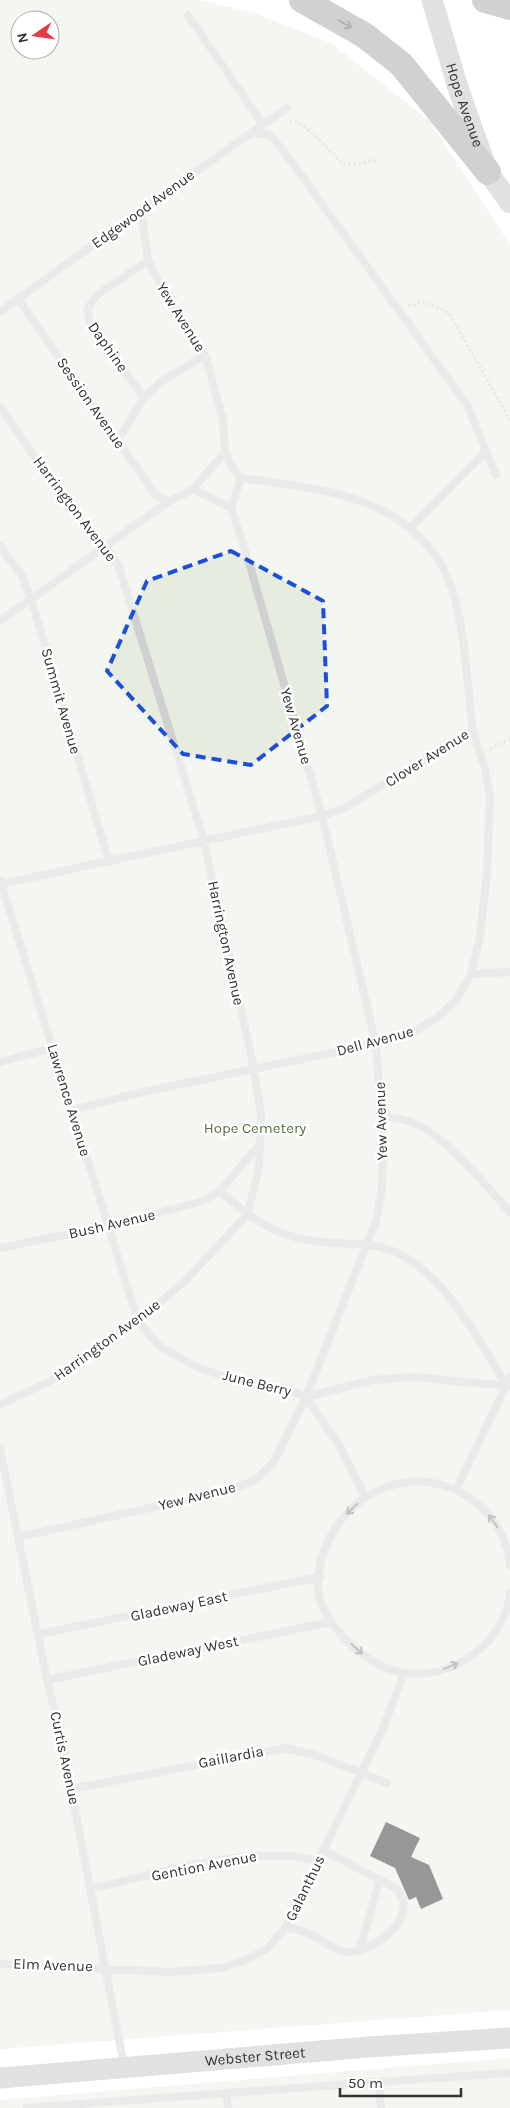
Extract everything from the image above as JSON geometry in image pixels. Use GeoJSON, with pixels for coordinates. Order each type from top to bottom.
{"type":"FeatureCollection","features":[{"type":"Feature","properties":{"kind":"highway"},"geometry":{"type":"LineString","coordinates":[[302,0],[364,35],[401,64],[488,172]]}},
{"type":"Feature","properties":{"kind":"highway"},"geometry":{"type":"LineString","coordinates":[[485,0],[510,7]]}},
{"type":"Feature","properties":{"kind":"main road","name":"Hope Avenue"},"geometry":{"type":"LineString","coordinates":[[432,0],[450,64],[488,172],[510,203]]}},
{"type":"Feature","properties":{"kind":"main road","name":"Webster Street"},"geometry":{"type":"LineString","coordinates":[[0,2078],[510,2038]]}},
{"type":"Feature","properties":{"kind":"lane"},"geometry":{"type":"LineString","coordinates":[[188,15],[263,125]]}},
{"type":"Feature","properties":{"kind":"lane","name":"Edgewood Avenue"},"geometry":{"type":"LineString","coordinates":[[0,312],[287,108]]}},
{"type":"Feature","properties":{"kind":"lane"},"geometry":{"type":"LineString","coordinates":[[253,132],[271,136],[467,405],[496,476]]}},
{"type":"Feature","properties":{"kind":"lane","name":"Yew Avenue"},"geometry":{"type":"LineString","coordinates":[[141,210],[148,260],[186,331],[205,355],[223,420],[225,452],[232,467],[241,478]]}},
{"type":"Feature","properties":{"kind":"lane","name":"Daphine"},"geometry":{"type":"LineString","coordinates":[[144,398],[91,327],[87,309],[97,295],[148,260]]}},
{"type":"Feature","properties":{"kind":"lane","name":"Session Avenue"},"geometry":{"type":"LineString","coordinates":[[18,299],[155,494],[168,502]]}},
{"type":"Feature","properties":{"kind":"lane"},"geometry":{"type":"LineString","coordinates":[[117,441],[144,398],[162,381],[205,355]]}},
{"type":"Feature","properties":{"kind":"lane","name":"Harrington Avenue"},"geometry":{"type":"LineString","coordinates":[[0,407],[78,518],[104,546],[119,567],[204,841],[254,1068],[261,1116],[259,1168],[247,1215],[184,1282],[138,1322],[50,1381],[0,1405]]}},
{"type":"Feature","properties":{"kind":"lane"},"geometry":{"type":"LineString","coordinates":[[410,528],[486,451]]}},
{"type":"Feature","properties":{"kind":"lane"},"geometry":{"type":"LineString","coordinates":[[0,621],[168,502],[193,490],[225,452]]}},
{"type":"Feature","properties":{"kind":"lane"},"geometry":{"type":"LineString","coordinates":[[193,490],[231,508],[241,478]]}},
{"type":"Feature","properties":{"kind":"lane","name":"Clover Avenue"},"geometry":{"type":"LineString","coordinates":[[0,882],[109,862],[322,816],[345,808],[473,731],[460,627],[453,593],[442,566],[422,538],[401,520],[360,500],[314,487],[241,478]]}},
{"type":"Feature","properties":{"kind":"lane","name":"Yew Avenue"},"geometry":{"type":"LineString","coordinates":[[19,1537],[231,1490],[255,1480],[274,1462],[306,1396],[369,1243],[376,1221],[382,1188],[382,1115],[376,1044],[322,816],[248,559],[231,508]]}},
{"type":"Feature","properties":{"kind":"lane","name":"Summit Avenue"},"geometry":{"type":"LineString","coordinates":[[0,546],[21,574],[31,599],[109,862]]}},
{"type":"Feature","properties":{"kind":"lane","name":"Dell Avenue"},"geometry":{"type":"LineString","coordinates":[[72,1110],[147,1091],[376,1044],[414,1032],[438,1017],[456,1000],[471,974],[480,937],[485,891],[490,806],[487,778],[473,731]]}},
{"type":"Feature","properties":{"kind":"lane","name":"Lawrence Avenue"},"geometry":{"type":"LineString","coordinates":[[0,882],[54,1048],[138,1322]]}},
{"type":"Feature","properties":{"kind":"lane"},"geometry":{"type":"LineString","coordinates":[[471,974],[510,972]]}},
{"type":"Feature","properties":{"kind":"lane"},"geometry":{"type":"LineString","coordinates":[[0,1062],[54,1048]]}},
{"type":"Feature","properties":{"kind":"lane"},"geometry":{"type":"LineString","coordinates":[[382,1115],[403,1119],[421,1126],[441,1140],[510,1212]]}},
{"type":"Feature","properties":{"kind":"lane","name":"Bush Avenue"},"geometry":{"type":"LineString","coordinates":[[0,1248],[108,1226],[194,1204],[220,1191],[260,1144]]}},
{"type":"Feature","properties":{"kind":"lane"},"geometry":{"type":"LineString","coordinates":[[220,1191],[247,1215],[283,1234],[312,1242],[369,1243],[395,1251],[421,1268],[439,1286],[464,1318],[508,1386]]}},
{"type":"Feature","properties":{"kind":"lane","name":"June Berry"},"geometry":{"type":"LineString","coordinates":[[138,1322],[159,1346],[199,1368],[242,1382],[283,1388],[306,1396],[339,1445],[365,1496]]}},
{"type":"Feature","properties":{"kind":"lane"},"geometry":{"type":"LineString","coordinates":[[306,1396],[373,1380],[413,1377],[508,1386]]}},
{"type":"Feature","properties":{"kind":"lane"},"geometry":{"type":"LineString","coordinates":[[457,1488],[508,1386],[510,1377]]}},
{"type":"Feature","properties":{"kind":"lane","name":"Curtis Avenue"},"geometry":{"type":"LineString","coordinates":[[0,1448],[4,1481],[19,1537],[47,1680],[60,1731],[125,2068]]}},
{"type":"Feature","properties":{"kind":"lane"},"geometry":{"type":"LineString","coordinates":[[510,1566],[510,1558],[498,1526],[488,1514],[457,1488],[440,1483],[405,1483],[389,1486],[365,1496],[347,1513],[330,1536],[321,1561],[318,1588],[330,1622],[363,1655],[382,1666],[404,1672],[429,1673],[450,1667],[472,1656],[491,1638],[506,1614],[510,1593]]}},
{"type":"Feature","properties":{"kind":"lane","name":"Gladeway East"},"geometry":{"type":"LineString","coordinates":[[39,1634],[320,1577]]}},
{"type":"Feature","properties":{"kind":"lane","name":"Gladeway West"},"geometry":{"type":"LineString","coordinates":[[47,1680],[330,1622]]}},
{"type":"Feature","properties":{"kind":"lane","name":"Galanthus"},"geometry":{"type":"LineString","coordinates":[[106,1967],[170,1972],[221,1968],[244,1961],[268,1948],[286,1926],[362,1773],[384,1726],[404,1672]]}},
{"type":"Feature","properties":{"kind":"lane","name":"Gaillardia"},"geometry":{"type":"LineString","coordinates":[[71,1789],[277,1749],[294,1749],[387,1783]]}},
{"type":"Feature","properties":{"kind":"lane"},"geometry":{"type":"LineString","coordinates":[[286,1926],[300,1930],[340,1951],[350,1952],[388,1935],[398,1923],[404,1910],[402,1894],[393,1886],[323,1850]]}},
{"type":"Feature","properties":{"kind":"lane","name":"Gention Avenue"},"geometry":{"type":"LineString","coordinates":[[90,1889],[208,1863],[260,1854],[296,1856],[318,1861]]}},
{"type":"Feature","properties":{"kind":"lane"},"geometry":{"type":"LineString","coordinates":[[360,1949],[380,1879]]}},
{"type":"Feature","properties":{"kind":"lane","name":"Elm Avenue"},"geometry":{"type":"LineString","coordinates":[[0,1964],[106,1967]]}},
{"type":"Feature","properties":{"kind":"lane"},"geometry":{"type":"LineString","coordinates":[[27,2108],[510,2073]]}},
{"type":"Feature","properties":{"kind":"lane"},"geometry":{"type":"LineString","coordinates":[[379,2082],[381,2108]]}},
{"type":"Feature","properties":{"kind":"lane"},"geometry":{"type":"LineString","coordinates":[[226,2093],[228,2108]]}},
{"type":"Feature","properties":{"kind":"path"},"geometry":{"type":"LineString","coordinates":[[275,116],[297,122],[310,130],[320,143],[343,164],[359,164],[378,159]]}},
{"type":"Feature","properties":{"kind":"path"},"geometry":{"type":"LineString","coordinates":[[397,308],[424,302],[449,313],[510,420]]}},
{"type":"Feature","properties":{"kind":"path"},"geometry":{"type":"LineString","coordinates":[[481,754],[510,740]]}},
{"type":"Feature","properties":{"kind":"highlighted area"},"geometry":{"type":"Polygon","coordinates":[[[231,551],[323,601],[327,706],[251,765],[183,754],[107,671],[147,581],[231,551]]]}},
{"type":"Feature","properties":{"kind":"green space","name":"Hope Cemetery"},"geometry":{"type":"Polygon","coordinates":[[[0,0],[199,0],[254,13],[331,43],[430,121],[510,245],[510,2010],[0,2049],[0,0]]]}},
{"type":"Feature","properties":{"kind":"green space"},"geometry":{"type":"Polygon","coordinates":[[[510,2058],[510,2108],[0,2108],[0,2100],[510,2058]]]}},
{"type":"Feature","properties":{"kind":"building"},"geometry":{"type":"Polygon","coordinates":[[[386,1822],[420,1838],[411,1857],[429,1865],[443,1899],[421,1909],[416,1897],[409,1900],[395,1868],[370,1856],[386,1822]]]}}]}
